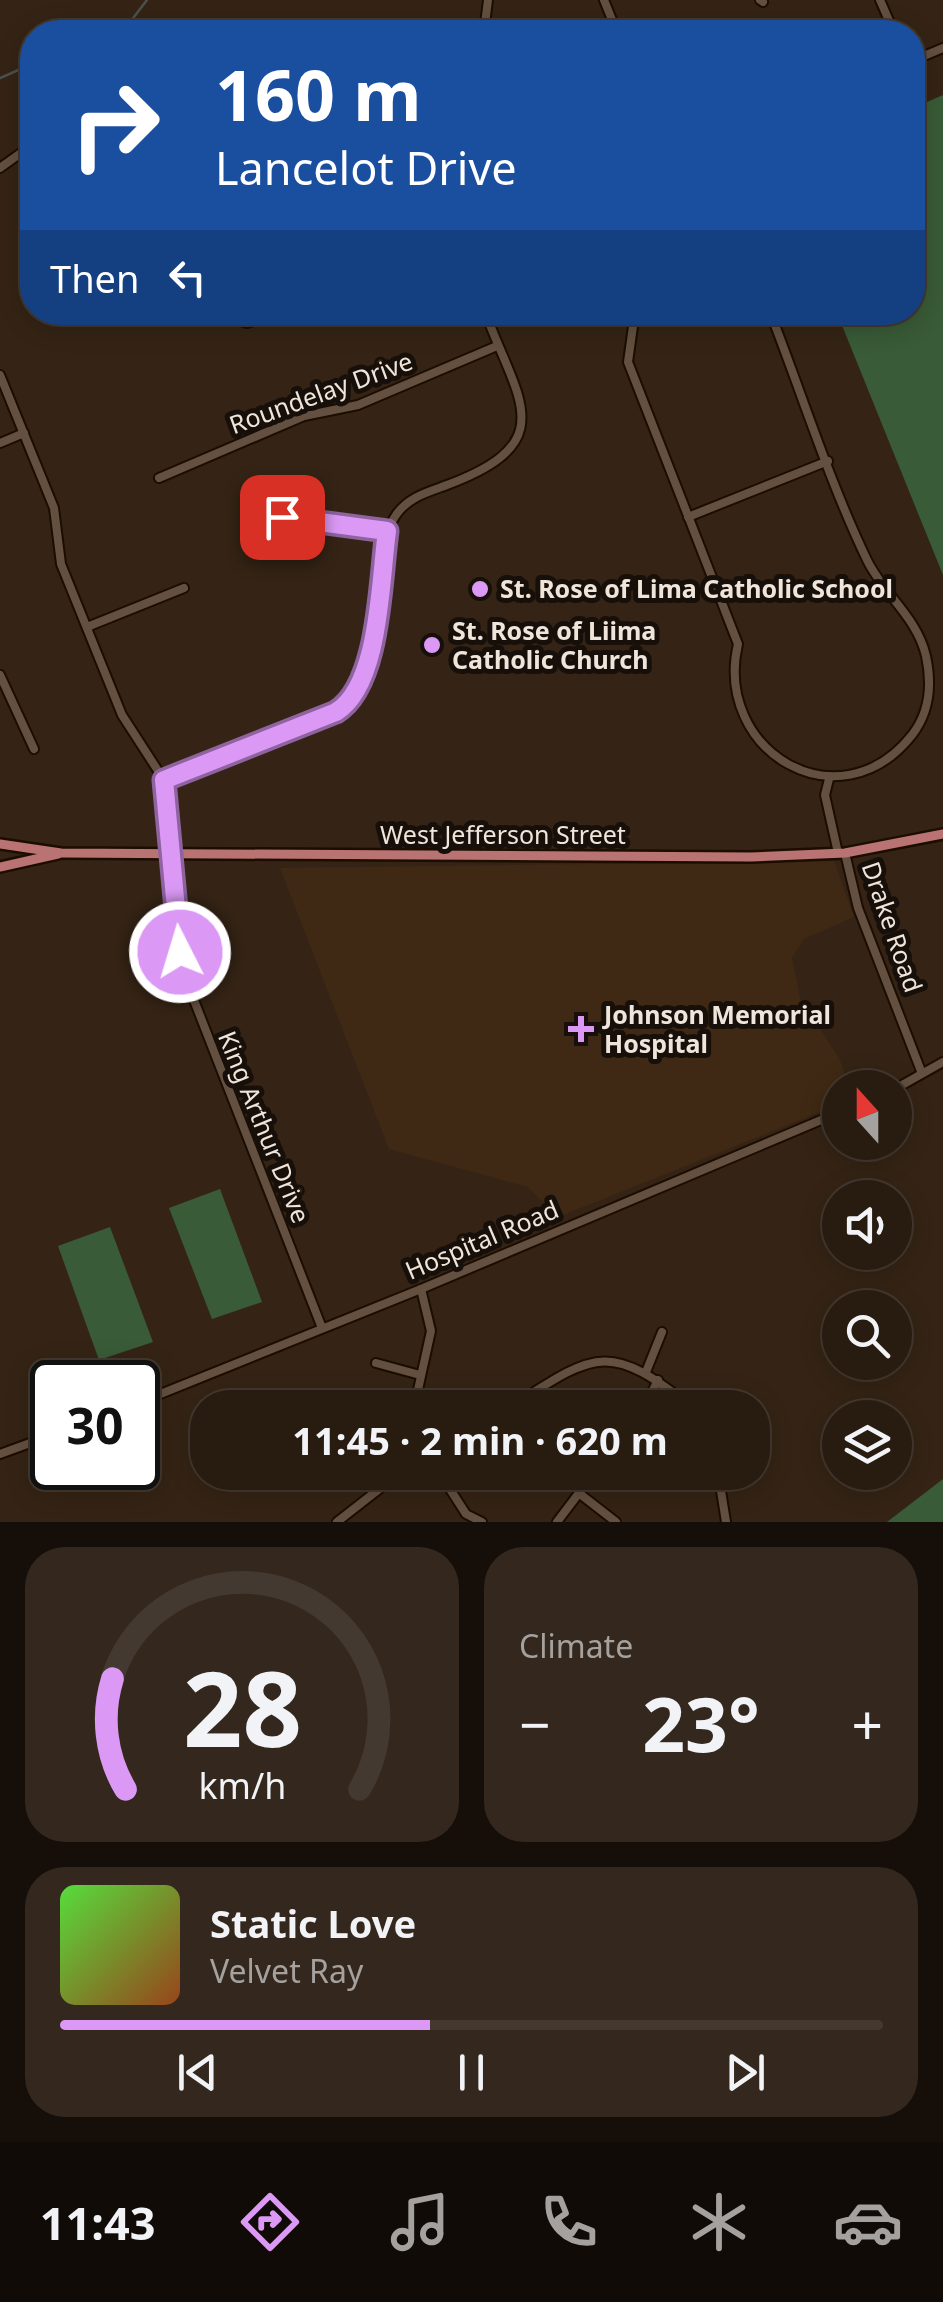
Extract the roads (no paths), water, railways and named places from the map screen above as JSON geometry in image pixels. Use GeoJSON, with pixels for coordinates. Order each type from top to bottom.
{"type":"FeatureCollection","features":[{"type":"Feature","properties":{"kind":"main road","name":"West Jefferson Street"},"geometry":{"type":"LineString","coordinates":[[0,846],[61,853],[751,857],[842,853],[943,834]]}},
{"type":"Feature","properties":{"kind":"main road"},"geometry":{"type":"LineString","coordinates":[[0,846],[0,858]]}},
{"type":"Feature","properties":{"kind":"main road","name":"West Jefferson Street"},"geometry":{"type":"LineString","coordinates":[[0,866],[61,853]]}},
{"type":"Feature","properties":{"kind":"street"},"geometry":{"type":"LineString","coordinates":[[164,780],[324,716],[354,696],[370,663],[387,531],[398,511],[416,496],[501,462],[520,434],[520,401],[490,325]]}},
{"type":"Feature","properties":{"kind":"street"},"geometry":{"type":"LineString","coordinates":[[632,325],[628,362],[738,644],[734,674],[744,717],[774,756],[828,779],[866,770],[890,757],[925,716],[928,674],[920,638],[868,562],[775,325]]}},
{"type":"Feature","properties":{"kind":"street","name":"Roundelay Drive"},"geometry":{"type":"LineString","coordinates":[[159,478],[304,416],[358,405],[497,346]]}},
{"type":"Feature","properties":{"kind":"street","name":"King Arthur Drive"},"geometry":{"type":"LineString","coordinates":[[0,375],[54,508],[56,549],[86,627],[122,715],[164,780],[179,945],[191,999],[322,1328]]}},
{"type":"Feature","properties":{"kind":"street"},"geometry":{"type":"LineString","coordinates":[[0,443],[24,433]]}},
{"type":"Feature","properties":{"kind":"street"},"geometry":{"type":"LineString","coordinates":[[520,434],[532,438]]}},
{"type":"Feature","properties":{"kind":"street"},"geometry":{"type":"LineString","coordinates":[[688,517],[828,461]]}},
{"type":"Feature","properties":{"kind":"street"},"geometry":{"type":"LineString","coordinates":[[284,518],[387,531]]}},
{"type":"Feature","properties":{"kind":"street"},"geometry":{"type":"LineString","coordinates":[[86,627],[184,588]]}},
{"type":"Feature","properties":{"kind":"street"},"geometry":{"type":"LineString","coordinates":[[0,675],[34,749]]}},
{"type":"Feature","properties":{"kind":"street","name":"Drake Road"},"geometry":{"type":"LineString","coordinates":[[828,779],[825,796],[858,908],[921,1071]]}},
{"type":"Feature","properties":{"kind":"street"},"geometry":{"type":"LineString","coordinates":[[912,1077],[943,1062]]}},
{"type":"Feature","properties":{"kind":"street","name":"Hospital Road"},"geometry":{"type":"LineString","coordinates":[[160,1394],[822,1120]]}},
{"type":"Feature","properties":{"kind":"street"},"geometry":{"type":"LineString","coordinates":[[417,1390],[432,1322],[421,1289]]}},
{"type":"Feature","properties":{"kind":"street"},"geometry":{"type":"LineString","coordinates":[[646,1372],[662,1332]]}},
{"type":"Feature","properties":{"kind":"street"},"geometry":{"type":"LineString","coordinates":[[537,1390],[570,1368],[595,1361],[635,1365],[671,1390]]}},
{"type":"Feature","properties":{"kind":"street"},"geometry":{"type":"LineString","coordinates":[[376,1363],[420,1375]]}},
{"type":"Feature","properties":{"kind":"street"},"geometry":{"type":"LineString","coordinates":[[653,1390],[658,1380]]}},
{"type":"Feature","properties":{"kind":"street"},"geometry":{"type":"LineString","coordinates":[[0,1454],[30,1443]]}},
{"type":"Feature","properties":{"kind":"street"},"geometry":{"type":"LineString","coordinates":[[337,1522],[377,1490]]}},
{"type":"Feature","properties":{"kind":"street"},"geometry":{"type":"LineString","coordinates":[[451,1490],[466,1514],[482,1522]]}},
{"type":"Feature","properties":{"kind":"street"},"geometry":{"type":"LineString","coordinates":[[557,1522],[583,1490]]}},
{"type":"Feature","properties":{"kind":"street"},"geometry":{"type":"LineString","coordinates":[[721,1490],[726,1522]]}},
{"type":"Feature","properties":{"kind":"street"},"geometry":{"type":"LineString","coordinates":[[580,1494],[616,1522]]}},
{"type":"Feature","properties":{"kind":"waterway"},"geometry":{"type":"LineString","coordinates":[[132,20],[147,0]]}},
{"type":"Feature","properties":{"kind":"waterway"},"geometry":{"type":"LineString","coordinates":[[0,78],[20,69]]}},
{"type":"Feature","properties":{"kind":"place","name":"St. Rose of Lima Catholic School"},"geometry":{"type":"Point","coordinates":[480,589]}},
{"type":"Feature","properties":{"kind":"place","name":"St. Rose of Liima Catholic Church"},"geometry":{"type":"Point","coordinates":[432,645]}},
{"type":"Feature","properties":{"kind":"place","name":"Johnson Memorial Hospital"},"geometry":{"type":"Point","coordinates":[581,1029]}}]}
